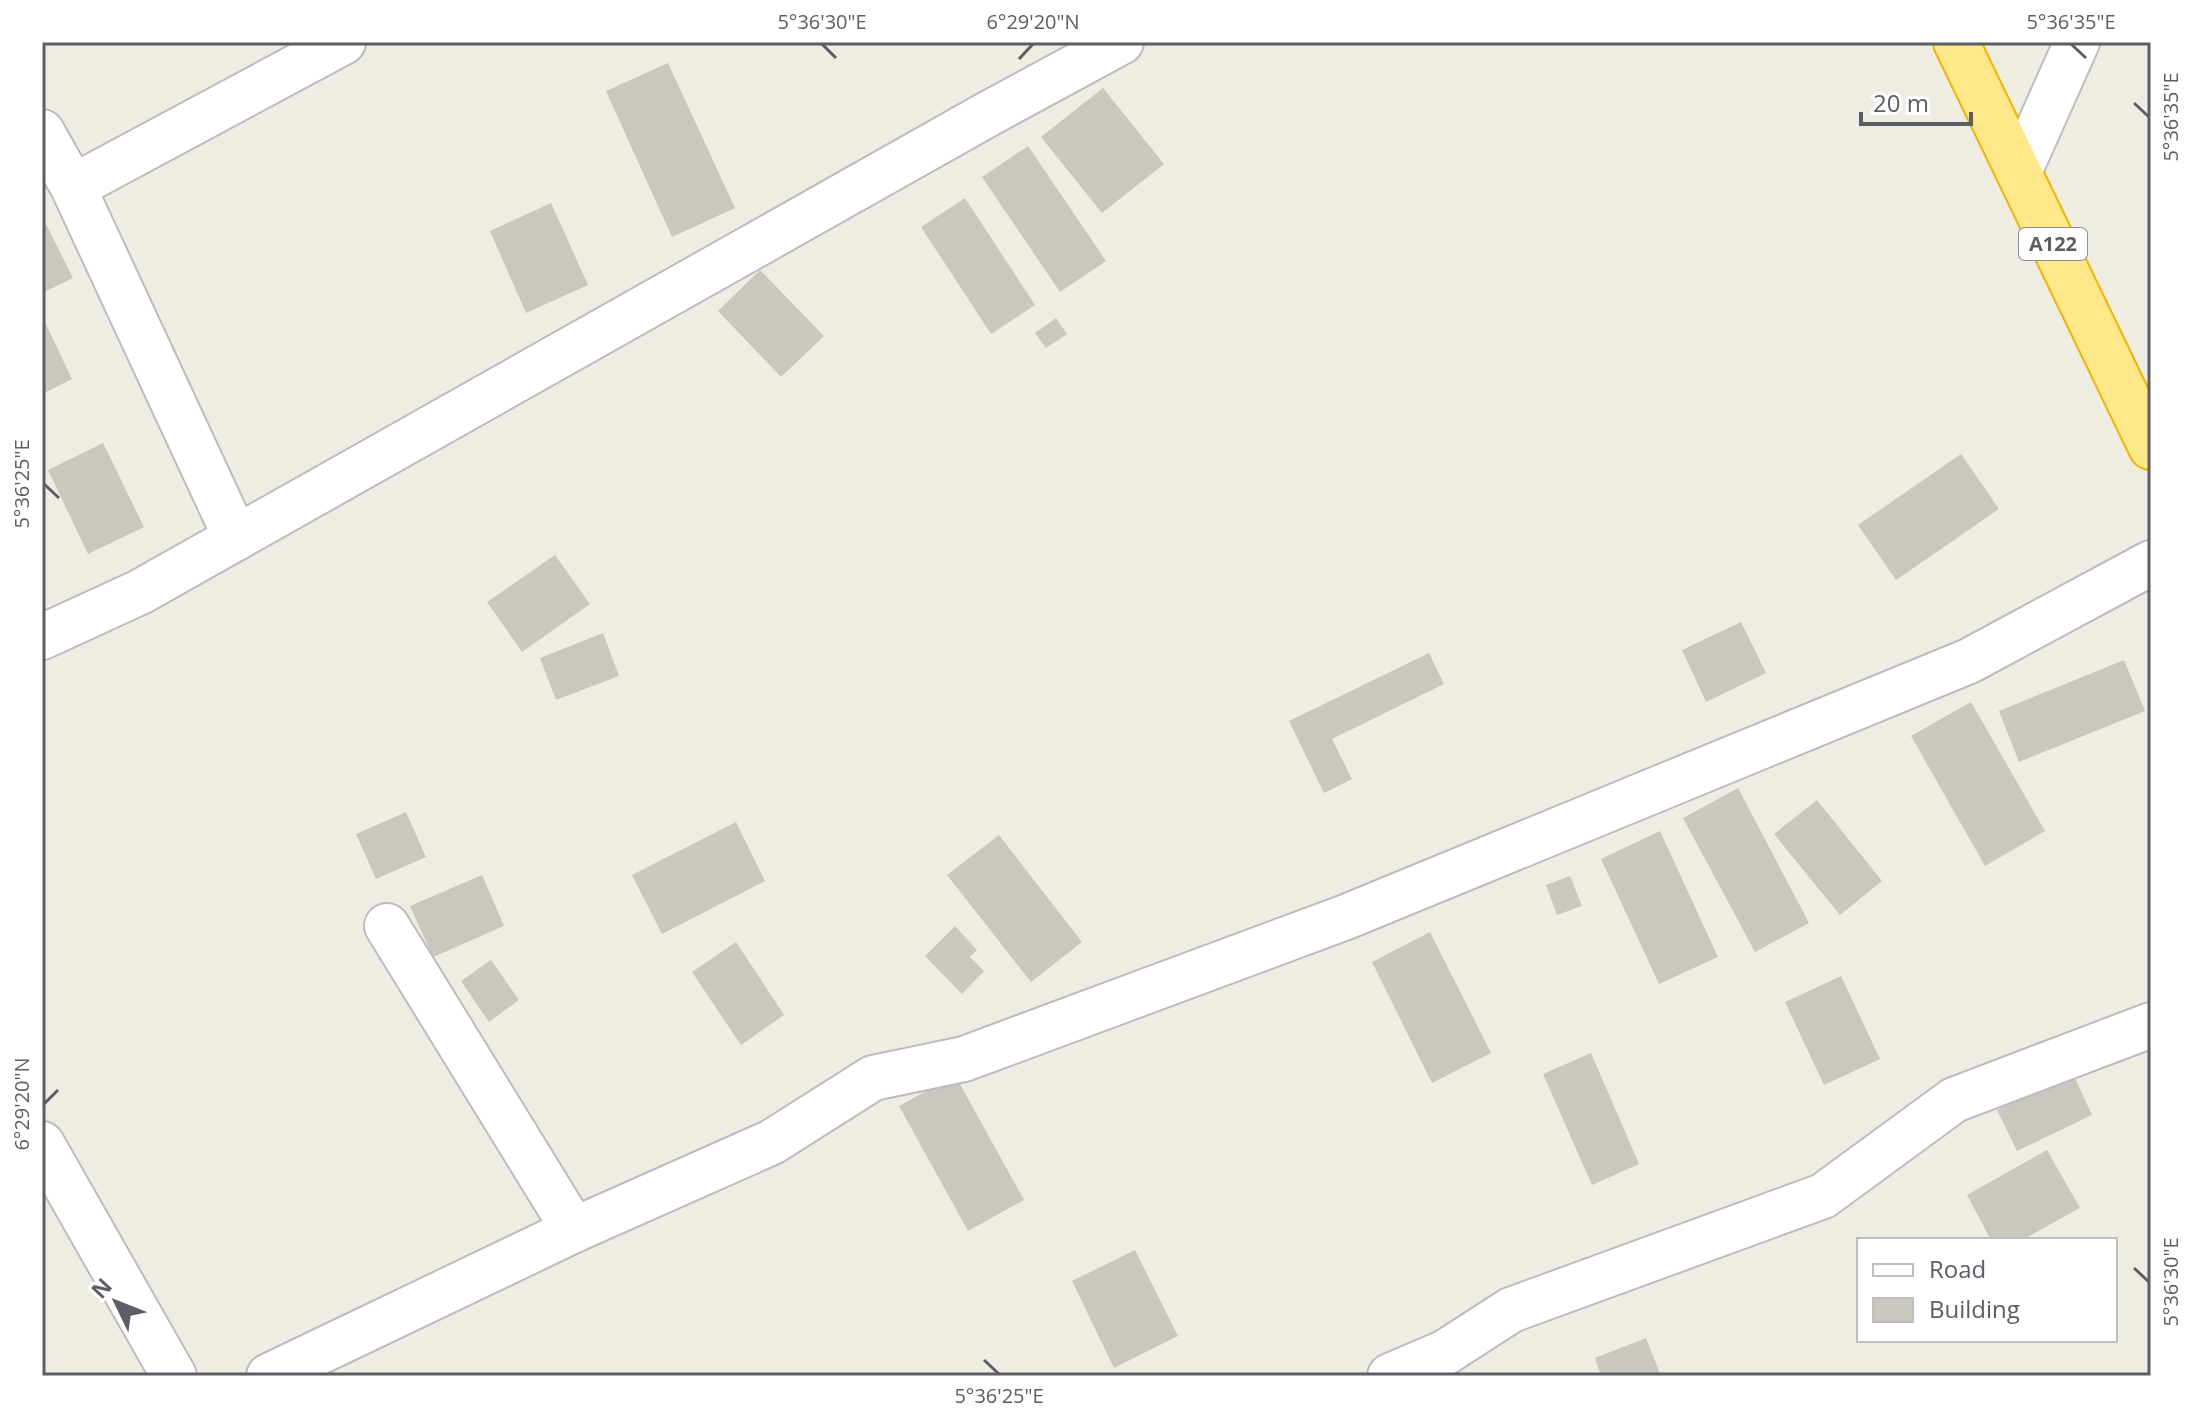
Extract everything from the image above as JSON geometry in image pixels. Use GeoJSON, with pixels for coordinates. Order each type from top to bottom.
{"type":"FeatureCollection","features":[{"type":"Feature","properties":{"kind":"highway","name":"A122"},"geometry":{"type":"LineString","coordinates":[[1956,42],[2151,447]]}},
{"type":"Feature","properties":{"kind":"street"},"geometry":{"type":"LineString","coordinates":[[73,187],[343,42]]}},
{"type":"Feature","properties":{"kind":"street"},"geometry":{"type":"LineString","coordinates":[[42,637],[140,592],[1121,42]]}},
{"type":"Feature","properties":{"kind":"street"},"geometry":{"type":"LineString","coordinates":[[2019,172],[2077,42]]}},
{"type":"Feature","properties":{"kind":"street"},"geometry":{"type":"LineString","coordinates":[[42,132],[73,187],[236,538]]}},
{"type":"Feature","properties":{"kind":"street"},"geometry":{"type":"LineString","coordinates":[[269,1376],[574,1230],[772,1142],[873,1078],[964,1059],[1346,917],[1969,661],[2151,563]]}},
{"type":"Feature","properties":{"kind":"street"},"geometry":{"type":"LineString","coordinates":[[387,926],[574,1230]]}},
{"type":"Feature","properties":{"kind":"street"},"geometry":{"type":"LineString","coordinates":[[1390,1376],[1446,1352],[1511,1310],[1823,1196],[1954,1100],[2151,1025]]}},
{"type":"Feature","properties":{"kind":"street"},"geometry":{"type":"LineString","coordinates":[[42,1144],[174,1376]]}},
{"type":"Feature","properties":{"kind":"building"},"geometry":{"type":"Polygon","coordinates":[[[668,63],[735,208],[672,237],[606,91],[668,63]]]}},
{"type":"Feature","properties":{"kind":"building"},"geometry":{"type":"Polygon","coordinates":[[[1103,88],[1164,164],[1102,213],[1041,137],[1103,88]]]}},
{"type":"Feature","properties":{"kind":"building"},"geometry":{"type":"Polygon","coordinates":[[[1028,146],[1106,261],[1060,292],[982,177],[1028,146]]]}},
{"type":"Feature","properties":{"kind":"building"},"geometry":{"type":"Polygon","coordinates":[[[965,198],[1035,305],[991,334],[921,227],[965,198]]]}},
{"type":"Feature","properties":{"kind":"building"},"geometry":{"type":"Polygon","coordinates":[[[551,203],[588,285],[526,313],[490,231],[551,203]]]}},
{"type":"Feature","properties":{"kind":"building"},"geometry":{"type":"Polygon","coordinates":[[[46,224],[73,278],[42,293],[42,226],[46,224]]]}},
{"type":"Feature","properties":{"kind":"building"},"geometry":{"type":"Polygon","coordinates":[[[760,270],[824,336],[781,377],[718,311],[760,270]]]}},
{"type":"Feature","properties":{"kind":"building"},"geometry":{"type":"Polygon","coordinates":[[[42,316],[72,379],[42,394],[42,316]]]}},
{"type":"Feature","properties":{"kind":"building"},"geometry":{"type":"Polygon","coordinates":[[[1056,318],[1067,334],[1046,348],[1035,333],[1056,318]]]}},
{"type":"Feature","properties":{"kind":"building"},"geometry":{"type":"Polygon","coordinates":[[[103,443],[144,527],[88,554],[48,470],[103,443]]]}},
{"type":"Feature","properties":{"kind":"building"},"geometry":{"type":"Polygon","coordinates":[[[1961,454],[1999,509],[1896,580],[1858,525],[1961,454]]]}},
{"type":"Feature","properties":{"kind":"building"},"geometry":{"type":"Polygon","coordinates":[[[555,555],[590,604],[522,652],[487,602],[555,555]]]}},
{"type":"Feature","properties":{"kind":"building"},"geometry":{"type":"Polygon","coordinates":[[[1741,622],[1766,673],[1706,702],[1682,650],[1741,622]]]}},
{"type":"Feature","properties":{"kind":"building"},"geometry":{"type":"Polygon","coordinates":[[[603,633],[619,676],[556,700],[540,658],[603,633]]]}},
{"type":"Feature","properties":{"kind":"building"},"geometry":{"type":"Polygon","coordinates":[[[1429,653],[1444,684],[1332,739],[1352,779],[1324,793],[1289,721],[1429,653]]]}},
{"type":"Feature","properties":{"kind":"building"},"geometry":{"type":"Polygon","coordinates":[[[2124,660],[2145,711],[2019,762],[1999,711],[2124,660]]]}},
{"type":"Feature","properties":{"kind":"building"},"geometry":{"type":"Polygon","coordinates":[[[1971,702],[2045,831],[1985,866],[1911,736],[1971,702]]]}},
{"type":"Feature","properties":{"kind":"building"},"geometry":{"type":"Polygon","coordinates":[[[1738,788],[1809,923],[1755,952],[1683,818],[1738,788]]]}},
{"type":"Feature","properties":{"kind":"building"},"geometry":{"type":"Polygon","coordinates":[[[1817,800],[1882,881],[1840,915],[1774,834],[1817,800]]]}},
{"type":"Feature","properties":{"kind":"building"},"geometry":{"type":"Polygon","coordinates":[[[406,812],[426,857],[376,879],[356,834],[406,812]]]}},
{"type":"Feature","properties":{"kind":"building"},"geometry":{"type":"Polygon","coordinates":[[[736,822],[765,881],[662,934],[632,875],[736,822]]]}},
{"type":"Feature","properties":{"kind":"building"},"geometry":{"type":"Polygon","coordinates":[[[1660,831],[1718,957],[1659,984],[1601,859],[1660,831]]]}},
{"type":"Feature","properties":{"kind":"building"},"geometry":{"type":"Polygon","coordinates":[[[999,835],[1082,942],[1031,982],[947,875],[999,835]]]}},
{"type":"Feature","properties":{"kind":"building"},"geometry":{"type":"Polygon","coordinates":[[[482,875],[504,926],[433,957],[410,906],[482,875]]]}},
{"type":"Feature","properties":{"kind":"building"},"geometry":{"type":"Polygon","coordinates":[[[1570,876],[1582,906],[1557,915],[1546,885],[1570,876]]]}},
{"type":"Feature","properties":{"kind":"building"},"geometry":{"type":"Polygon","coordinates":[[[955,926],[977,950],[970,957],[984,971],[962,994],[925,956],[955,926]]]}},
{"type":"Feature","properties":{"kind":"building"},"geometry":{"type":"Polygon","coordinates":[[[1430,932],[1491,1053],[1432,1083],[1372,962],[1430,932]]]}},
{"type":"Feature","properties":{"kind":"building"},"geometry":{"type":"Polygon","coordinates":[[[736,942],[784,1015],[741,1045],[692,972],[736,942]]]}},
{"type":"Feature","properties":{"kind":"building"},"geometry":{"type":"Polygon","coordinates":[[[491,960],[519,1000],[489,1022],[461,981],[491,960]]]}},
{"type":"Feature","properties":{"kind":"building"},"geometry":{"type":"Polygon","coordinates":[[[1841,976],[1880,1059],[1824,1085],[1785,1002],[1841,976]]]}},
{"type":"Feature","properties":{"kind":"building"},"geometry":{"type":"Polygon","coordinates":[[[1591,1053],[1639,1164],[1592,1185],[1543,1074],[1591,1053]]]}},
{"type":"Feature","properties":{"kind":"building"},"geometry":{"type":"Polygon","coordinates":[[[2073,1074],[2092,1115],[2017,1151],[1997,1110],[2073,1074]]]}},
{"type":"Feature","properties":{"kind":"building"},"geometry":{"type":"Polygon","coordinates":[[[955,1075],[1024,1200],[968,1231],[899,1106],[955,1075]]]}},
{"type":"Feature","properties":{"kind":"building"},"geometry":{"type":"Polygon","coordinates":[[[2047,1150],[2080,1208],[2026,1238],[1990,1238],[1967,1195],[2047,1150]]]}},
{"type":"Feature","properties":{"kind":"building"},"geometry":{"type":"Polygon","coordinates":[[[1135,1250],[1178,1336],[1114,1368],[1072,1281],[1135,1250]]]}},
{"type":"Feature","properties":{"kind":"building"},"geometry":{"type":"Polygon","coordinates":[[[1646,1338],[1661,1376],[1601,1376],[1595,1358],[1646,1338]]]}}]}
